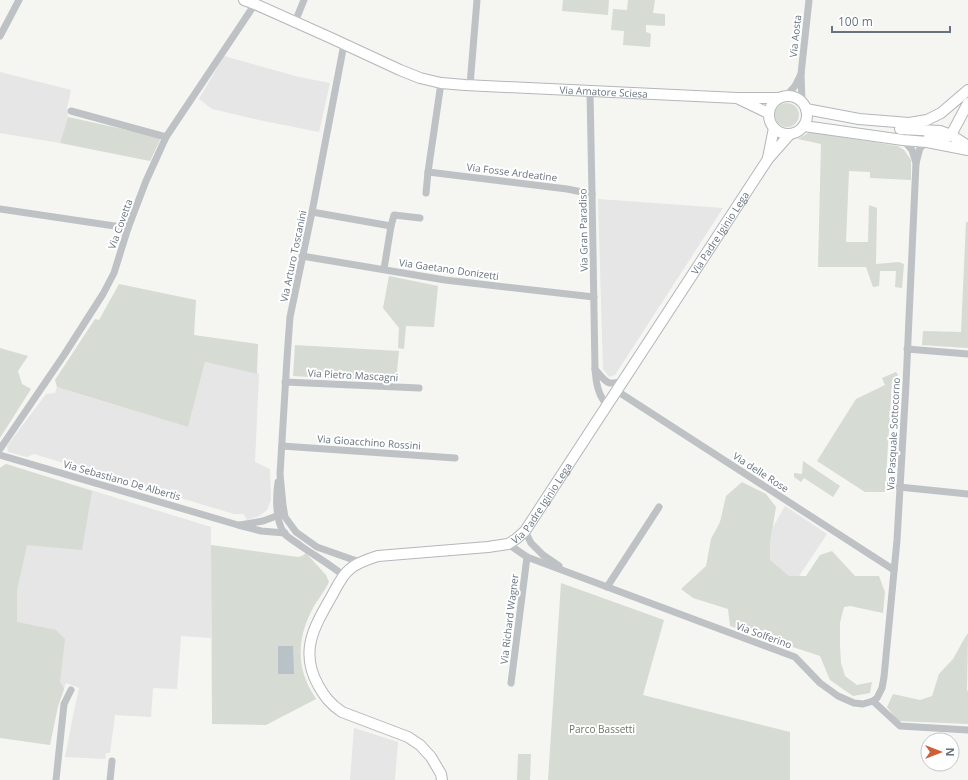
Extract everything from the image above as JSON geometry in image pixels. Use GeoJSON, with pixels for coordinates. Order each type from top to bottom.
{"type":"FeatureCollection","features":[{"type":"Feature","properties":{"kind":"street"},"geometry":{"type":"LineString","coordinates":[[0,36],[20,0]]}},
{"type":"Feature","properties":{"kind":"street","name":"Via Amatore Sciesa"},"geometry":{"type":"LineString","coordinates":[[244,0],[400,70],[420,78],[441,83],[737,98],[777,98]]}},
{"type":"Feature","properties":{"kind":"street"},"geometry":{"type":"LineString","coordinates":[[295,22],[304,0]]}},
{"type":"Feature","properties":{"kind":"street"},"geometry":{"type":"LineString","coordinates":[[470,85],[477,0]]}},
{"type":"Feature","properties":{"kind":"street","name":"Via Aosta"},"geometry":{"type":"LineString","coordinates":[[804,105],[801,74],[809,0]]}},
{"type":"Feature","properties":{"kind":"street","name":"Via Covetta"},"geometry":{"type":"LineString","coordinates":[[0,449],[64,355],[103,294],[114,272],[128,228],[146,181],[166,137],[255,4]]}},
{"type":"Feature","properties":{"kind":"street","name":"Via Arturo Toscanini"},"geometry":{"type":"LineString","coordinates":[[283,515],[277,492],[280,474],[290,317],[312,212],[344,44]]}},
{"type":"Feature","properties":{"kind":"street","name":"Via Aosta"},"geometry":{"type":"LineString","coordinates":[[787,95],[795,86],[801,74]]}},
{"type":"Feature","properties":{"kind":"street"},"geometry":{"type":"LineString","coordinates":[[426,193],[441,83]]}},
{"type":"Feature","properties":{"kind":"street"},"geometry":{"type":"LineString","coordinates":[[859,120],[909,123],[927,120],[941,113],[968,90]]}},
{"type":"Feature","properties":{"kind":"street","name":"Via Gran Paradiso"},"geometry":{"type":"LineString","coordinates":[[590,91],[594,369],[596,384],[602,399],[608,405]]}},
{"type":"Feature","properties":{"kind":"street"},"geometry":{"type":"LineString","coordinates":[[787,95],[797,97],[804,105],[807,117],[804,126],[798,132],[790,134],[780,133],[774,128],[769,122],[768,113],[771,104],[777,98],[787,95]]}},
{"type":"Feature","properties":{"kind":"street","name":"Via Amatore Sciesa"},"geometry":{"type":"LineString","coordinates":[[737,98],[768,113]]}},
{"type":"Feature","properties":{"kind":"street"},"geometry":{"type":"LineString","coordinates":[[865,135],[944,138],[951,135],[968,103]]}},
{"type":"Feature","properties":{"kind":"street"},"geometry":{"type":"LineString","coordinates":[[804,105],[890,129],[940,131],[951,135],[966,146]]}},
{"type":"Feature","properties":{"kind":"street"},"geometry":{"type":"LineString","coordinates":[[71,111],[166,137]]}},
{"type":"Feature","properties":{"kind":"street"},"geometry":{"type":"LineString","coordinates":[[941,113],[950,114],[954,117],[966,146]]}},
{"type":"Feature","properties":{"kind":"street"},"geometry":{"type":"LineString","coordinates":[[804,126],[903,140],[966,146]]}},
{"type":"Feature","properties":{"kind":"street","name":"Via Padre Iginio Lega"},"geometry":{"type":"LineString","coordinates":[[768,159],[774,128]]}},
{"type":"Feature","properties":{"kind":"street","name":"Via Padre Iginio Lega"},"geometry":{"type":"LineString","coordinates":[[442,780],[441,774],[431,757],[420,745],[408,737],[342,712],[333,706],[324,696],[312,675],[309,658],[309,646],[312,635],[322,613],[344,576],[351,568],[361,562],[378,556],[508,544],[525,531],[768,159],[790,134]]}},
{"type":"Feature","properties":{"kind":"street","name":"Via Pasquale Sottocorno"},"geometry":{"type":"LineString","coordinates":[[903,140],[912,150],[916,163]]}},
{"type":"Feature","properties":{"kind":"street","name":"Via Pasquale Sottocorno"},"geometry":{"type":"LineString","coordinates":[[873,702],[877,698],[882,688],[884,677],[894,570],[906,384],[916,163],[920,148],[927,142]]}},
{"type":"Feature","properties":{"kind":"street","name":"Via Fosse Ardeatine"},"geometry":{"type":"LineString","coordinates":[[428,172],[567,189],[592,194]]}},
{"type":"Feature","properties":{"kind":"street"},"geometry":{"type":"LineString","coordinates":[[0,210],[128,228]]}},
{"type":"Feature","properties":{"kind":"street"},"geometry":{"type":"LineString","coordinates":[[312,212],[391,226]]}},
{"type":"Feature","properties":{"kind":"street"},"geometry":{"type":"LineString","coordinates":[[384,269],[394,215],[420,218]]}},
{"type":"Feature","properties":{"kind":"street","name":"Via Gaetano Donizetti"},"geometry":{"type":"LineString","coordinates":[[302,256],[445,280],[594,297]]}},
{"type":"Feature","properties":{"kind":"street"},"geometry":{"type":"LineString","coordinates":[[907,349],[968,354]]}},
{"type":"Feature","properties":{"kind":"street"},"geometry":{"type":"LineString","coordinates":[[594,369],[607,382],[615,383],[624,379]]}},
{"type":"Feature","properties":{"kind":"street","name":"Via Pietro Mascagni"},"geometry":{"type":"LineString","coordinates":[[285,382],[419,388]]}},
{"type":"Feature","properties":{"kind":"street","name":"Via delle Rose"},"geometry":{"type":"LineString","coordinates":[[617,391],[894,570]]}},
{"type":"Feature","properties":{"kind":"street","name":"Via Gioacchino Rossini"},"geometry":{"type":"LineString","coordinates":[[282,446],[455,458]]}},
{"type":"Feature","properties":{"kind":"street","name":"Via Sebastiano De Albertis"},"geometry":{"type":"LineString","coordinates":[[0,455],[238,525],[261,531],[284,533]]}},
{"type":"Feature","properties":{"kind":"street"},"geometry":{"type":"LineString","coordinates":[[900,487],[968,494]]}},
{"type":"Feature","properties":{"kind":"street"},"geometry":{"type":"LineString","coordinates":[[607,587],[659,507]]}},
{"type":"Feature","properties":{"kind":"street"},"geometry":{"type":"LineString","coordinates":[[272,532],[280,523],[283,515]]}},
{"type":"Feature","properties":{"kind":"street"},"geometry":{"type":"LineString","coordinates":[[283,515],[296,532],[317,547],[361,562]]}},
{"type":"Feature","properties":{"kind":"street","name":"Via Sebastiano De Albertis"},"geometry":{"type":"LineString","coordinates":[[238,525],[263,521],[283,515]]}},
{"type":"Feature","properties":{"kind":"street"},"geometry":{"type":"LineString","coordinates":[[280,523],[284,533],[344,576]]}},
{"type":"Feature","properties":{"kind":"street","name":"Via Solferino"},"geometry":{"type":"LineString","coordinates":[[525,531],[531,542],[543,555],[567,572]]}},
{"type":"Feature","properties":{"kind":"street","name":"Via Solferino"},"geometry":{"type":"LineString","coordinates":[[508,544],[527,557],[795,657],[820,683],[838,696],[854,703],[863,704],[873,702]]}},
{"type":"Feature","properties":{"kind":"street","name":"Via Richard Wagner"},"geometry":{"type":"LineString","coordinates":[[511,683],[527,557]]}},
{"type":"Feature","properties":{"kind":"street"},"geometry":{"type":"LineString","coordinates":[[56,780],[64,704],[71,690]]}},
{"type":"Feature","properties":{"kind":"street"},"geometry":{"type":"LineString","coordinates":[[873,702],[900,726],[968,730]]}},
{"type":"Feature","properties":{"kind":"street"},"geometry":{"type":"LineString","coordinates":[[110,780],[112,761]]}},
{"type":"Feature","properties":{"kind":"shaded area"},"geometry":{"type":"Polygon","coordinates":[[[224,56],[299,77],[330,83],[319,132],[212,109],[199,99],[224,56]]]}},
{"type":"Feature","properties":{"kind":"shaded area"},"geometry":{"type":"Polygon","coordinates":[[[0,72],[71,90],[67,108],[68,117],[60,143],[0,133],[0,72]]]}},
{"type":"Feature","properties":{"kind":"shaded area"},"geometry":{"type":"Polygon","coordinates":[[[598,199],[723,208],[615,375],[609,377],[603,369],[598,199]]]}},
{"type":"Feature","properties":{"kind":"shaded area"},"geometry":{"type":"Polygon","coordinates":[[[205,362],[257,374],[259,373],[255,462],[270,469],[271,500],[267,510],[259,516],[247,520],[244,514],[234,514],[34,454],[27,457],[8,452],[7,446],[46,394],[55,393],[57,387],[188,427],[205,362]]]}},
{"type":"Feature","properties":{"kind":"shaded area"},"geometry":{"type":"Polygon","coordinates":[[[6,464],[211,527],[211,638],[181,636],[177,689],[153,688],[151,717],[115,715],[110,753],[106,753],[105,759],[65,757],[79,688],[66,683],[58,706],[0,692],[0,468],[6,464]]]}},
{"type":"Feature","properties":{"kind":"shaded area"},"geometry":{"type":"Polygon","coordinates":[[[785,506],[827,534],[799,576],[789,576],[770,561],[770,543],[773,527],[785,506]]]}},
{"type":"Feature","properties":{"kind":"shaded area"},"geometry":{"type":"Polygon","coordinates":[[[278,646],[293,646],[294,674],[278,674],[278,646]]]}},
{"type":"Feature","properties":{"kind":"shaded area"},"geometry":{"type":"Polygon","coordinates":[[[354,728],[398,742],[395,780],[350,780],[354,728]]]}},
{"type":"Feature","properties":{"kind":"green space"},"geometry":{"type":"Polygon","coordinates":[[[563,0],[609,0],[608,15],[562,11],[563,0]]]}},
{"type":"Feature","properties":{"kind":"green space"},"geometry":{"type":"Polygon","coordinates":[[[628,0],[655,0],[653,13],[665,14],[665,26],[646,25],[646,32],[651,34],[650,47],[623,45],[624,31],[611,30],[613,9],[627,10],[628,0]]]}},
{"type":"Feature","properties":{"kind":"green space"},"geometry":{"type":"Polygon","coordinates":[[[787,103],[796,106],[799,115],[796,124],[787,127],[778,124],[775,115],[778,106],[787,103]]]}},
{"type":"Feature","properties":{"kind":"green space"},"geometry":{"type":"Polygon","coordinates":[[[68,117],[159,137],[160,140],[150,161],[60,143],[68,117]]]}},
{"type":"Feature","properties":{"kind":"green space"},"geometry":{"type":"Polygon","coordinates":[[[810,132],[898,146],[904,150],[911,160],[911,180],[870,178],[870,172],[849,171],[846,242],[868,242],[869,205],[877,208],[876,264],[899,262],[904,264],[902,288],[895,287],[896,271],[880,271],[879,286],[873,287],[866,267],[818,267],[821,144],[798,139],[810,132]]]}},
{"type":"Feature","properties":{"kind":"green space"},"geometry":{"type":"Polygon","coordinates":[[[966,222],[968,222],[968,348],[922,345],[923,331],[961,332],[966,222]]]}},
{"type":"Feature","properties":{"kind":"green space"},"geometry":{"type":"Polygon","coordinates":[[[389,276],[438,286],[434,327],[406,326],[404,349],[398,348],[399,328],[383,308],[389,276]]]}},
{"type":"Feature","properties":{"kind":"green space"},"geometry":{"type":"Polygon","coordinates":[[[119,284],[196,300],[194,335],[258,344],[257,374],[205,362],[188,427],[57,387],[55,380],[95,319],[99,320],[119,284]]]}},
{"type":"Feature","properties":{"kind":"green space"},"geometry":{"type":"Polygon","coordinates":[[[295,345],[399,351],[396,381],[293,376],[295,345]]]}},
{"type":"Feature","properties":{"kind":"green space"},"geometry":{"type":"Polygon","coordinates":[[[0,348],[28,356],[18,371],[22,384],[31,389],[0,438],[0,348]]]}},
{"type":"Feature","properties":{"kind":"green space"},"geometry":{"type":"Polygon","coordinates":[[[896,372],[898,375],[892,381],[885,492],[865,492],[817,461],[856,399],[885,385],[882,378],[896,372]]]}},
{"type":"Feature","properties":{"kind":"green space"},"geometry":{"type":"Polygon","coordinates":[[[803,461],[840,486],[833,497],[804,478],[801,482],[794,477],[794,473],[802,474],[803,461]]]}},
{"type":"Feature","properties":{"kind":"green space"},"geometry":{"type":"Polygon","coordinates":[[[6,464],[92,491],[82,550],[27,545],[17,590],[17,622],[56,630],[65,639],[60,682],[64,689],[58,706],[50,745],[0,738],[0,468],[6,464]]]}},
{"type":"Feature","properties":{"kind":"green space"},"geometry":{"type":"Polygon","coordinates":[[[742,482],[766,494],[776,507],[770,543],[770,560],[789,576],[806,576],[820,555],[832,551],[855,576],[879,576],[885,592],[883,613],[850,606],[844,607],[840,623],[841,663],[845,676],[857,685],[872,682],[870,693],[853,696],[830,680],[820,656],[730,626],[728,609],[693,598],[681,589],[706,566],[711,539],[720,522],[726,496],[742,482]]]}},
{"type":"Feature","properties":{"kind":"green space"},"geometry":{"type":"Polygon","coordinates":[[[211,545],[298,557],[306,553],[326,575],[329,582],[314,605],[304,630],[301,647],[301,664],[303,672],[316,699],[266,725],[212,724],[211,545]]]}},
{"type":"Feature","properties":{"kind":"green space","name":"Parco Bassetti"},"geometry":{"type":"Polygon","coordinates":[[[561,583],[664,620],[643,695],[790,732],[790,780],[548,780],[561,583]]]}},
{"type":"Feature","properties":{"kind":"green space"},"geometry":{"type":"Polygon","coordinates":[[[967,634],[968,724],[898,721],[887,707],[893,694],[920,700],[932,696],[939,674],[953,659],[967,634]]]}},
{"type":"Feature","properties":{"kind":"green space"},"geometry":{"type":"Polygon","coordinates":[[[518,754],[531,754],[530,780],[517,780],[518,754]]]}}]}
